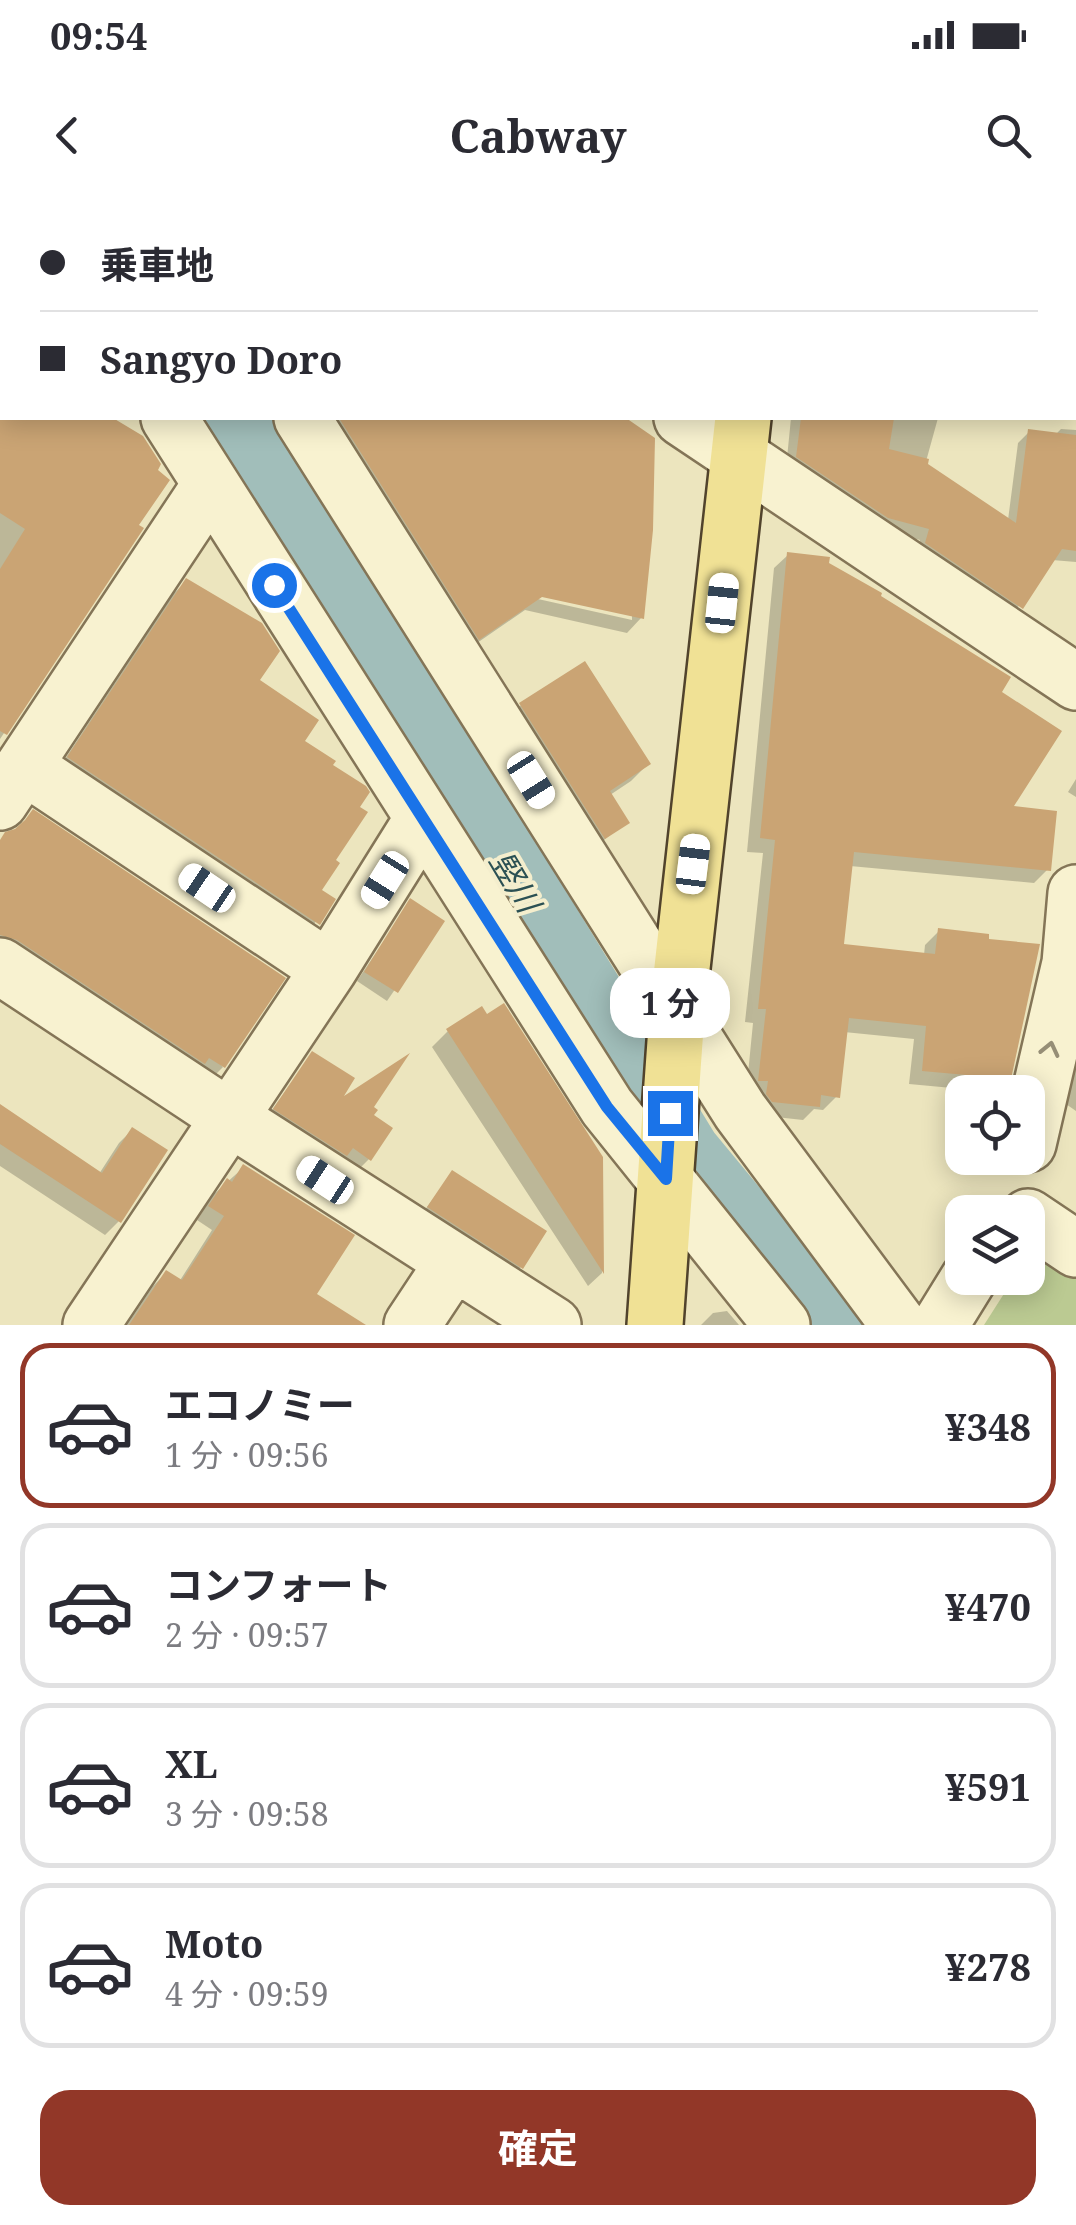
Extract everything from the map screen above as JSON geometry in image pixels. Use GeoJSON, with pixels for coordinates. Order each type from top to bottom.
{"type":"FeatureCollection","features":[{"type":"Feature","properties":{"kind":"main road"},"geometry":{"type":"LineString","coordinates":[[655,1325],[676,1013],[741,436]]}},
{"type":"Feature","properties":{"kind":"street"},"geometry":{"type":"LineString","coordinates":[[170,420],[607,1107],[782,1325]]}},
{"type":"Feature","properties":{"kind":"street"},"geometry":{"type":"LineString","coordinates":[[303,420],[740,1111],[900,1325]]}},
{"type":"Feature","properties":{"kind":"street"},"geometry":{"type":"LineString","coordinates":[[689,420],[741,436],[1076,682]]}},
{"type":"Feature","properties":{"kind":"street"},"geometry":{"type":"LineString","coordinates":[[211,484],[12,784],[329,969]]}},
{"type":"Feature","properties":{"kind":"street"},"geometry":{"type":"LineString","coordinates":[[91,1325],[329,969],[422,820]]}},
{"type":"Feature","properties":{"kind":"street"},"geometry":{"type":"LineString","coordinates":[[1045,1076],[1073,965],[1076,893]]}},
{"type":"Feature","properties":{"kind":"street"},"geometry":{"type":"LineString","coordinates":[[0,966],[553,1325]]}},
{"type":"Feature","properties":{"kind":"street"},"geometry":{"type":"LineString","coordinates":[[1045,1223],[1076,1249]]}},
{"type":"Feature","properties":{"kind":"street"},"geometry":{"type":"LineString","coordinates":[[412,1325],[453,1263]]}},
{"type":"Feature","properties":{"kind":"street"},"geometry":{"type":"LineString","coordinates":[[940,1325],[959,1295]]}},
{"type":"Feature","properties":{"kind":"green space"},"geometry":{"type":"Polygon","coordinates":[[[1061,1253],[1076,1263],[1076,1325],[984,1325],[1003,1295],[1045,1295],[1045,1254],[1061,1253]]]}},
{"type":"Feature","properties":{"kind":"building"},"geometry":{"type":"Polygon","coordinates":[[[0,420],[116,420],[143,436],[161,464],[158,470],[170,480],[139,525],[144,528],[7,735],[0,731],[0,569],[25,529],[0,513],[0,420]]]}},
{"type":"Feature","properties":{"kind":"building"},"geometry":{"type":"Polygon","coordinates":[[[340,420],[629,420],[655,438],[653,530],[644,619],[542,597],[479,640],[340,420]]]}},
{"type":"Feature","properties":{"kind":"building"},"geometry":{"type":"Polygon","coordinates":[[[801,420],[894,420],[889,449],[929,459],[928,464],[1016,523],[1028,429],[1076,435],[1076,551],[1062,549],[1023,609],[925,543],[929,529],[888,518],[796,457],[801,420]]]}},
{"type":"Feature","properties":{"kind":"building"},"geometry":{"type":"Polygon","coordinates":[[[787,552],[830,557],[829,563],[1011,677],[1002,692],[1062,731],[1014,806],[1057,811],[1051,871],[854,852],[844,944],[935,954],[938,928],[1040,944],[1012,1075],[922,1071],[926,1026],[849,1018],[840,1098],[821,1095],[820,1107],[772,1102],[766,1094],[768,1081],[758,1081],[766,1009],[758,1009],[775,840],[760,838],[787,552]]]}},
{"type":"Feature","properties":{"kind":"building"},"geometry":{"type":"Polygon","coordinates":[[[186,578],[262,623],[280,651],[260,680],[319,720],[305,741],[336,761],[333,765],[370,792],[360,807],[368,812],[336,860],[340,863],[322,890],[336,899],[320,925],[67,757],[186,578]]]}},
{"type":"Feature","properties":{"kind":"building"},"geometry":{"type":"Polygon","coordinates":[[[585,661],[651,764],[610,791],[630,823],[605,839],[519,703],[585,661]]]}},
{"type":"Feature","properties":{"kind":"building"},"geometry":{"type":"Polygon","coordinates":[[[33,809],[286,978],[225,1068],[209,1058],[205,1064],[17,940],[0,935],[0,840],[33,809]]]}},
{"type":"Feature","properties":{"kind":"building"},"geometry":{"type":"Polygon","coordinates":[[[410,898],[445,921],[398,993],[364,972],[410,898]]]}},
{"type":"Feature","properties":{"kind":"building"},"geometry":{"type":"Polygon","coordinates":[[[504,1003],[603,1157],[604,1274],[446,1029],[482,1006],[487,1014],[504,1003]]]}},
{"type":"Feature","properties":{"kind":"building"},"geometry":{"type":"Polygon","coordinates":[[[312,1051],[355,1078],[344,1096],[410,1053],[374,1107],[378,1110],[374,1115],[393,1128],[371,1161],[353,1148],[347,1156],[273,1109],[312,1051]]]}},
{"type":"Feature","properties":{"kind":"building"},"geometry":{"type":"Polygon","coordinates":[[[0,1104],[102,1173],[132,1127],[168,1150],[121,1223],[0,1144],[0,1104]]]}},
{"type":"Feature","properties":{"kind":"building"},"geometry":{"type":"Polygon","coordinates":[[[243,1164],[355,1235],[317,1294],[366,1325],[129,1325],[166,1270],[182,1280],[224,1216],[208,1206],[227,1178],[232,1182],[243,1164]]]}},
{"type":"Feature","properties":{"kind":"building"},"geometry":{"type":"Polygon","coordinates":[[[452,1170],[547,1231],[523,1269],[427,1207],[452,1170]]]}},
{"type":"Feature","properties":{"kind":"waterway","name":"竪川"},"geometry":{"type":"LineString","coordinates":[[233,420],[684,1155],[825,1325]]}},
{"type":"Feature","properties":{"kind":"route"},"geometry":{"type":"LineString","coordinates":[[274,585],[607,1107],[666,1179],[670,1113]]}}]}
